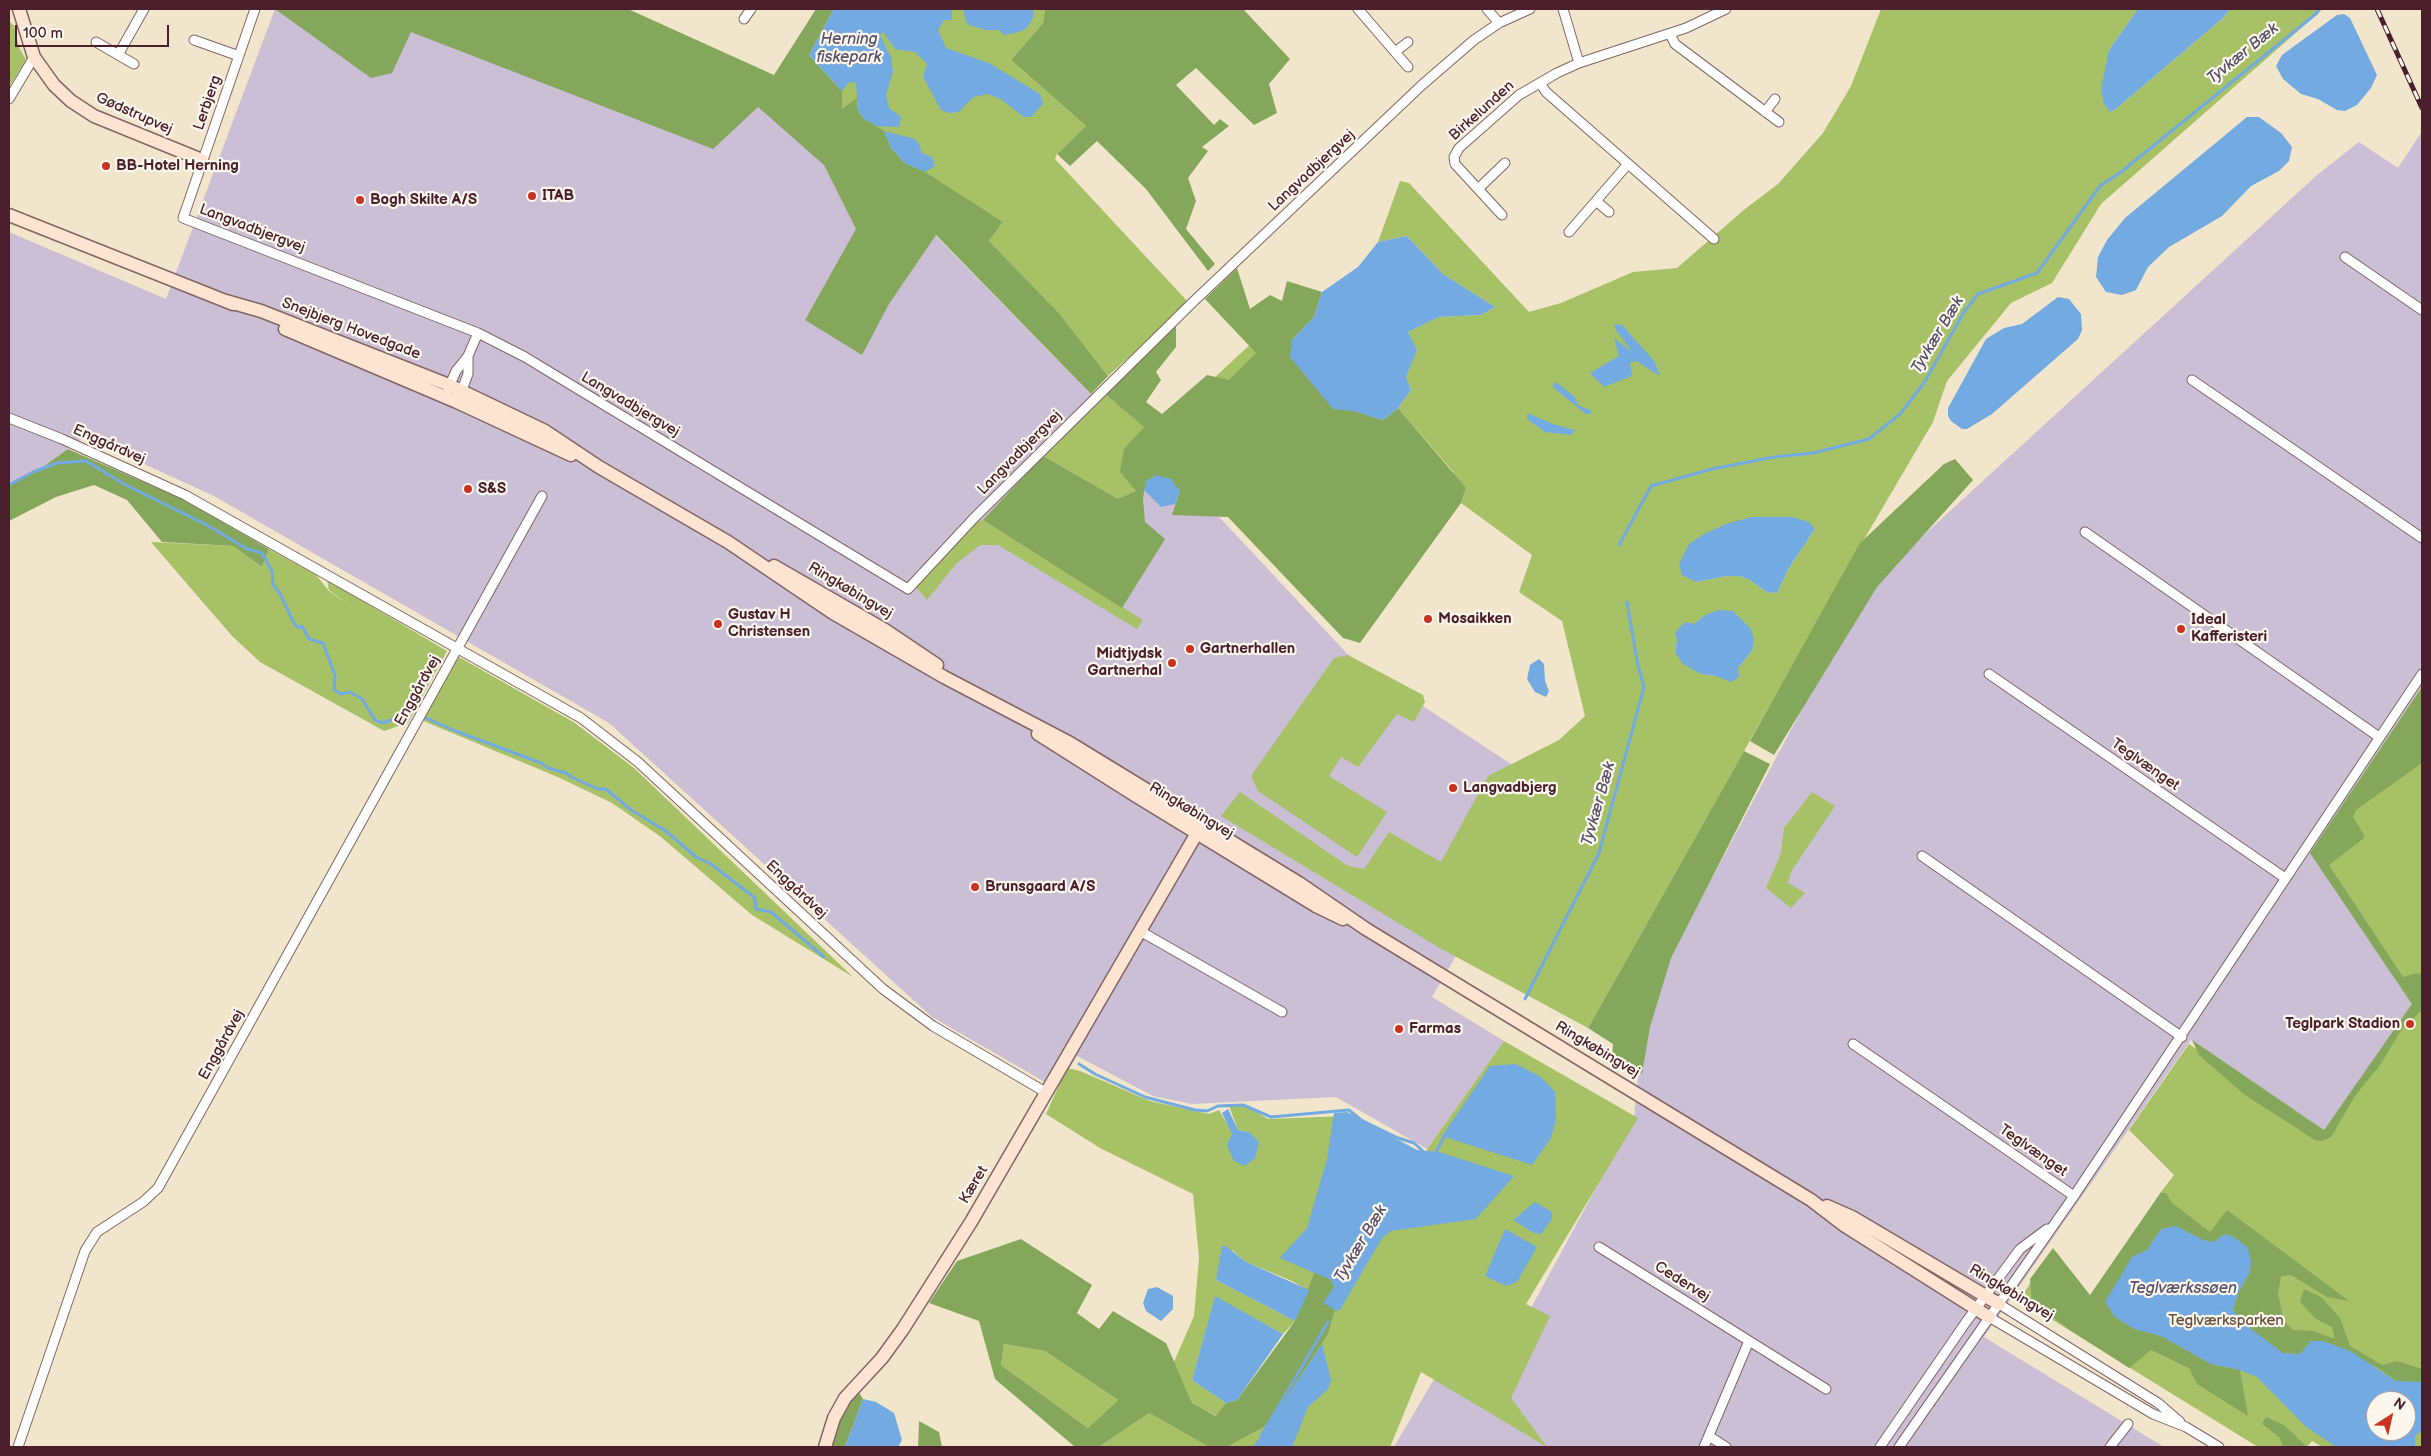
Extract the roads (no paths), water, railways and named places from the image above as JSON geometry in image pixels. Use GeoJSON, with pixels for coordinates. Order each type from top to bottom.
{"type":"FeatureCollection","features":[{"type":"Feature","properties":{"kind":"street","name":"Gødstrupvej"},"geometry":{"type":"LineString","coordinates":[[18,9],[34,57],[54,85],[83,110],[202,160]]}},
{"type":"Feature","properties":{"kind":"street"},"geometry":{"type":"LineString","coordinates":[[118,55],[144,9]]}},
{"type":"Feature","properties":{"kind":"street","name":"Lerbjerg"},"geometry":{"type":"LineString","coordinates":[[202,160],[255,9]]}},
{"type":"Feature","properties":{"kind":"street"},"geometry":{"type":"LineString","coordinates":[[744,19],[750,9]]}},
{"type":"Feature","properties":{"kind":"street"},"geometry":{"type":"LineString","coordinates":[[1358,9],[1408,67]]}},
{"type":"Feature","properties":{"kind":"street"},"geometry":{"type":"LineString","coordinates":[[1487,9],[1499,23]]}},
{"type":"Feature","properties":{"kind":"street","name":"Langvadbjergvej"},"geometry":{"type":"LineString","coordinates":[[202,160],[183,218],[478,333],[525,357],[908,589],[974,518],[1193,302],[1445,63],[1499,23],[1530,9]]}},
{"type":"Feature","properties":{"kind":"street"},"geometry":{"type":"LineString","coordinates":[[1563,9],[1579,63]]}},
{"type":"Feature","properties":{"kind":"street","name":"Birkelunden"},"geometry":{"type":"LineString","coordinates":[[1502,215],[1455,164],[1454,157],[1458,148],[1512,100],[1540,83],[1579,63],[1670,34],[1726,9]]}},
{"type":"Feature","properties":{"kind":"street"},"geometry":{"type":"LineString","coordinates":[[1670,34],[1675,44],[1779,122]]}},
{"type":"Feature","properties":{"kind":"street"},"geometry":{"type":"LineString","coordinates":[[194,40],[239,56]]}},
{"type":"Feature","properties":{"kind":"street"},"geometry":{"type":"LineString","coordinates":[[96,42],[134,64]]}},
{"type":"Feature","properties":{"kind":"street"},"geometry":{"type":"LineString","coordinates":[[1395,52],[1408,42]]}},
{"type":"Feature","properties":{"kind":"street"},"geometry":{"type":"LineString","coordinates":[[9,98],[34,57]]}},
{"type":"Feature","properties":{"kind":"street"},"geometry":{"type":"LineString","coordinates":[[1540,83],[1546,92],[1714,239]]}},
{"type":"Feature","properties":{"kind":"street"},"geometry":{"type":"LineString","coordinates":[[1765,112],[1775,99]]}},
{"type":"Feature","properties":{"kind":"street"},"geometry":{"type":"LineString","coordinates":[[1478,189],[1505,163]]}},
{"type":"Feature","properties":{"kind":"street"},"geometry":{"type":"LineString","coordinates":[[1569,232],[1628,164]]}},
{"type":"Feature","properties":{"kind":"street"},"geometry":{"type":"LineString","coordinates":[[1596,201],[1609,212]]}},
{"type":"Feature","properties":{"kind":"street","name":"Snejbjerg Hovedgade"},"geometry":{"type":"LineString","coordinates":[[9,215],[226,301],[261,311],[447,391],[462,392]]}},
{"type":"Feature","properties":{"kind":"street"},"geometry":{"type":"LineString","coordinates":[[2345,257],[2422,310]]}},
{"type":"Feature","properties":{"kind":"street"},"geometry":{"type":"LineString","coordinates":[[447,391],[456,371],[468,356],[478,333]]}},
{"type":"Feature","properties":{"kind":"street"},"geometry":{"type":"LineString","coordinates":[[462,392],[468,374],[468,356]]}},
{"type":"Feature","properties":{"kind":"street"},"geometry":{"type":"LineString","coordinates":[[2192,380],[2422,538]]}},
{"type":"Feature","properties":{"kind":"street","name":"Ringkøbingvej"},"geometry":{"type":"LineString","coordinates":[[462,392],[534,425],[598,467]]}},
{"type":"Feature","properties":{"kind":"street","name":"Ringkøbingvej"},"geometry":{"type":"LineString","coordinates":[[462,392],[728,542],[833,613],[901,654],[1086,753],[1299,883],[1366,929],[1811,1200],[1845,1226],[1989,1317],[2152,1414],[2186,1427]]}},
{"type":"Feature","properties":{"kind":"street","name":"Enggårdvej"},"geometry":{"type":"LineString","coordinates":[[9,418],[62,439],[185,495],[581,718],[638,762],[883,990],[933,1026],[1047,1093]]}},
{"type":"Feature","properties":{"kind":"street","name":"Enggårdvej"},"geometry":{"type":"LineString","coordinates":[[18,1447],[85,1251],[97,1232],[143,1202],[158,1188],[542,496]]}},
{"type":"Feature","properties":{"kind":"street"},"geometry":{"type":"LineString","coordinates":[[2085,532],[2379,737]]}},
{"type":"Feature","properties":{"kind":"street","name":"Teglvænget"},"geometry":{"type":"LineString","coordinates":[[1989,674],[2285,878]]}},
{"type":"Feature","properties":{"kind":"street","name":"Teglvænget"},"geometry":{"type":"LineString","coordinates":[[1899,1447],[2182,1037],[2285,878],[2422,674]]}},
{"type":"Feature","properties":{"kind":"street","name":"Ringkøbingvej"},"geometry":{"type":"LineString","coordinates":[[1006,710],[1054,745],[1316,906],[1366,929]]}},
{"type":"Feature","properties":{"kind":"street","name":"Kæret"},"geometry":{"type":"LineString","coordinates":[[825,1447],[834,1418],[845,1398],[882,1358],[903,1329],[971,1222],[1197,833]]}},
{"type":"Feature","properties":{"kind":"street"},"geometry":{"type":"LineString","coordinates":[[1922,856],[2182,1037]]}},
{"type":"Feature","properties":{"kind":"street"},"geometry":{"type":"LineString","coordinates":[[1140,931],[1282,1012]]}},
{"type":"Feature","properties":{"kind":"street","name":"Teglvænget"},"geometry":{"type":"LineString","coordinates":[[1853,1044],[2074,1196]]}},
{"type":"Feature","properties":{"kind":"street","name":"Ringkøbingvej"},"geometry":{"type":"LineString","coordinates":[[1811,1200],[1852,1217],[1986,1296],[2158,1403],[2186,1427],[2219,1447]]}},
{"type":"Feature","properties":{"kind":"street","name":"Teglvænget"},"geometry":{"type":"LineString","coordinates":[[1880,1447],[1975,1308],[2020,1249],[2051,1226]]}},
{"type":"Feature","properties":{"kind":"street","name":"Cedervej"},"geometry":{"type":"LineString","coordinates":[[1599,1246],[1826,1389]]}},
{"type":"Feature","properties":{"kind":"street"},"geometry":{"type":"LineString","coordinates":[[1704,1447],[1749,1341]]}},
{"type":"Feature","properties":{"kind":"street"},"geometry":{"type":"LineString","coordinates":[[2110,1447],[2128,1424]]}},
{"type":"Feature","properties":{"kind":"street"},"geometry":{"type":"LineString","coordinates":[[1709,1436],[1726,1447]]}},
{"type":"Feature","properties":{"kind":"water","name":"Herning fiskepark"},"geometry":{"type":"Polygon","coordinates":[[[834,9],[952,9],[952,20],[944,20],[938,30],[946,48],[989,63],[1040,94],[1043,104],[1031,117],[1024,117],[1002,100],[988,94],[973,97],[959,112],[949,113],[941,110],[923,77],[927,64],[915,52],[895,49],[883,32],[880,35],[891,57],[893,72],[886,95],[889,108],[901,117],[899,127],[876,126],[864,119],[858,110],[856,83],[849,82],[842,91],[809,55],[834,9]]]}},
{"type":"Feature","properties":{"kind":"water"},"geometry":{"type":"Polygon","coordinates":[[[963,9],[1033,9],[1034,11],[1033,18],[1027,28],[1004,35],[999,30],[985,30],[969,25],[966,22],[963,9]]]}},
{"type":"Feature","properties":{"kind":"water"},"geometry":{"type":"Polygon","coordinates":[[[2138,9],[2230,9],[2223,18],[2116,109],[2110,112],[2104,104],[2101,89],[2109,50],[2138,9]]]}},
{"type":"Feature","properties":{"kind":"water"},"geometry":{"type":"Polygon","coordinates":[[[2344,14],[2350,18],[2377,75],[2371,88],[2357,105],[2345,111],[2337,110],[2318,99],[2301,94],[2283,79],[2276,66],[2282,55],[2337,15],[2344,14]]]}},
{"type":"Feature","properties":{"kind":"water"},"geometry":{"type":"Polygon","coordinates":[[[2247,117],[2259,117],[2281,133],[2292,147],[2289,161],[2279,171],[2251,186],[2222,216],[2169,247],[2148,267],[2136,290],[2122,295],[2106,292],[2096,277],[2098,257],[2107,240],[2125,218],[2247,117]]]}},
{"type":"Feature","properties":{"kind":"water"},"geometry":{"type":"Polygon","coordinates":[[[884,131],[912,138],[918,142],[922,153],[932,157],[935,166],[925,172],[905,163],[891,148],[884,131]]]}},
{"type":"Feature","properties":{"kind":"water"},"geometry":{"type":"Polygon","coordinates":[[[1407,236],[1443,274],[1495,307],[1481,315],[1439,317],[1408,332],[1417,350],[1406,377],[1411,390],[1398,408],[1383,420],[1353,411],[1333,409],[1290,357],[1292,340],[1314,317],[1322,292],[1358,267],[1378,242],[1407,236]]]}},
{"type":"Feature","properties":{"kind":"water"},"geometry":{"type":"Polygon","coordinates":[[[2058,297],[2069,299],[2081,314],[2082,330],[2078,339],[1992,414],[1967,429],[1962,429],[1951,421],[1948,416],[1948,408],[1986,339],[2004,328],[2022,324],[2058,297]]]}},
{"type":"Feature","properties":{"kind":"water"},"geometry":{"type":"Polygon","coordinates":[[[1614,324],[1622,325],[1654,361],[1660,376],[1636,361],[1630,363],[1632,376],[1604,387],[1590,373],[1619,356],[1614,338],[1632,352],[1616,330],[1614,324]]]}},
{"type":"Feature","properties":{"kind":"water"},"geometry":{"type":"Polygon","coordinates":[[[1556,382],[1575,397],[1578,405],[1592,411],[1590,414],[1586,414],[1552,386],[1556,382]]]}},
{"type":"Feature","properties":{"kind":"water"},"geometry":{"type":"Polygon","coordinates":[[[1527,413],[1553,424],[1575,430],[1571,435],[1545,432],[1527,419],[1527,413]]]}},
{"type":"Feature","properties":{"kind":"water"},"geometry":{"type":"Polygon","coordinates":[[[1156,475],[1171,479],[1180,491],[1175,504],[1161,507],[1144,490],[1146,481],[1156,475]]]}},
{"type":"Feature","properties":{"kind":"water"},"geometry":{"type":"Polygon","coordinates":[[[1751,517],[1792,517],[1809,522],[1815,529],[1789,568],[1777,593],[1767,592],[1748,579],[1739,576],[1727,576],[1696,582],[1682,575],[1679,564],[1689,544],[1704,534],[1726,524],[1751,517]]]}},
{"type":"Feature","properties":{"kind":"water"},"geometry":{"type":"Polygon","coordinates":[[[1719,610],[1733,611],[1751,629],[1754,640],[1752,651],[1738,668],[1739,677],[1731,682],[1716,676],[1701,674],[1683,664],[1675,652],[1677,640],[1675,633],[1685,622],[1694,624],[1705,615],[1719,610]]]}},
{"type":"Feature","properties":{"kind":"water"},"geometry":{"type":"Polygon","coordinates":[[[1539,659],[1544,664],[1545,681],[1549,691],[1546,697],[1535,692],[1527,679],[1530,665],[1539,659]]]}},
{"type":"Feature","properties":{"kind":"water"},"geometry":{"type":"Polygon","coordinates":[[[1516,1064],[1541,1077],[1555,1092],[1556,1120],[1551,1138],[1532,1165],[1442,1136],[1490,1066],[1516,1064]]]}},
{"type":"Feature","properties":{"kind":"water"},"geometry":{"type":"Polygon","coordinates":[[[1228,1109],[1238,1130],[1249,1132],[1259,1142],[1255,1158],[1245,1166],[1234,1161],[1227,1145],[1232,1134],[1222,1113],[1228,1109]]]}},
{"type":"Feature","properties":{"kind":"water"},"geometry":{"type":"Polygon","coordinates":[[[1347,1112],[1417,1150],[1439,1152],[1514,1176],[1476,1219],[1391,1231],[1382,1238],[1340,1310],[1337,1311],[1323,1303],[1334,1287],[1331,1280],[1280,1258],[1307,1228],[1327,1159],[1334,1113],[1347,1112]]]}},
{"type":"Feature","properties":{"kind":"water"},"geometry":{"type":"Polygon","coordinates":[[[1535,1202],[1552,1212],[1552,1219],[1541,1234],[1534,1233],[1513,1220],[1535,1202]]]}},
{"type":"Feature","properties":{"kind":"water","name":"Teglværkssøen"},"geometry":{"type":"Polygon","coordinates":[[[2176,1226],[2203,1240],[2214,1242],[2224,1234],[2234,1237],[2248,1248],[2251,1261],[2250,1272],[2239,1291],[2233,1310],[2243,1323],[2283,1353],[2300,1354],[2311,1341],[2323,1341],[2350,1351],[2396,1381],[2422,1382],[2422,1430],[2416,1435],[2416,1391],[2366,1391],[2366,1441],[2415,1441],[2415,1446],[2336,1447],[2305,1426],[2257,1377],[2240,1370],[2211,1364],[2161,1336],[2134,1329],[2115,1317],[2105,1302],[2132,1257],[2147,1250],[2161,1229],[2176,1226]]]}},
{"type":"Feature","properties":{"kind":"water"},"geometry":{"type":"Polygon","coordinates":[[[1505,1229],[1537,1247],[1517,1282],[1506,1286],[1485,1276],[1505,1229]]]}},
{"type":"Feature","properties":{"kind":"water"},"geometry":{"type":"Polygon","coordinates":[[[1222,1246],[1226,1246],[1246,1262],[1309,1291],[1295,1321],[1216,1280],[1222,1246]]]}},
{"type":"Feature","properties":{"kind":"water"},"geometry":{"type":"Polygon","coordinates":[[[1157,1287],[1173,1296],[1173,1309],[1161,1321],[1146,1311],[1143,1303],[1148,1289],[1157,1287]]]}},
{"type":"Feature","properties":{"kind":"water"},"geometry":{"type":"Polygon","coordinates":[[[1215,1296],[1283,1334],[1237,1400],[1226,1403],[1192,1380],[1215,1296]]]}},
{"type":"Feature","properties":{"kind":"water"},"geometry":{"type":"Polygon","coordinates":[[[1322,1344],[1331,1380],[1328,1389],[1308,1407],[1292,1447],[1253,1447],[1322,1344]]]}},
{"type":"Feature","properties":{"kind":"water"},"geometry":{"type":"Polygon","coordinates":[[[863,1399],[876,1402],[894,1413],[902,1440],[898,1447],[845,1447],[863,1399]]]}},
{"type":"Feature","properties":{"kind":"waterway","name":"Tyvkær Bæk"},"geometry":{"type":"LineString","coordinates":[[1619,545],[1651,486],[1712,469],[1774,457],[1813,453],[1869,439],[1900,414],[1924,383],[1964,312],[1978,294],[2037,273],[2100,186],[2121,172],[2317,13],[2319,9]]}},
{"type":"Feature","properties":{"kind":"waterway"},"geometry":{"type":"LineString","coordinates":[[9,485],[33,472],[57,463],[86,461],[124,484],[207,525],[247,549],[262,553],[272,571],[273,585],[279,592],[295,625],[299,628],[302,626],[309,639],[323,643],[335,675],[334,690],[341,694],[350,692],[362,699],[375,720],[383,723],[413,711]]}},
{"type":"Feature","properties":{"kind":"waterway","name":"Tyvkær Bæk"},"geometry":{"type":"LineString","coordinates":[[1525,999],[1599,853],[1644,687],[1638,666],[1627,602]]}},
{"type":"Feature","properties":{"kind":"waterway"},"geometry":{"type":"LineString","coordinates":[[426,718],[541,763],[548,768],[566,773],[598,789],[606,789],[631,810],[666,831],[696,857],[711,864],[755,898],[756,909],[771,912],[824,957]]}},
{"type":"Feature","properties":{"kind":"waterway"},"geometry":{"type":"LineString","coordinates":[[1079,1064],[1095,1074],[1145,1097],[1195,1110],[1207,1111],[1218,1106],[1243,1105],[1271,1117],[1349,1110],[1361,1120],[1398,1138],[1414,1143],[1425,1153]]}},
{"type":"Feature","properties":{"kind":"waterway","name":"Tyvkær Bæk"},"geometry":{"type":"LineString","coordinates":[[1435,1154],[1446,1133]]}},
{"type":"Feature","properties":{"kind":"waterway","name":"Tyvkær Bæk"},"geometry":{"type":"LineString","coordinates":[[1261,1436],[1328,1322]]}},
{"type":"Feature","properties":{"kind":"railway"},"geometry":{"type":"LineString","coordinates":[[2377,9],[2422,108]]}},
{"type":"Feature","properties":{"kind":"place","name":"BB-Hotel Herning"},"geometry":{"type":"Point","coordinates":[106,166]}},
{"type":"Feature","properties":{"kind":"place","name":"ITAB"},"geometry":{"type":"Point","coordinates":[532,196]}},
{"type":"Feature","properties":{"kind":"place","name":"Bogh Skilte A/S"},"geometry":{"type":"Point","coordinates":[360,200]}},
{"type":"Feature","properties":{"kind":"place","name":"S&S"},"geometry":{"type":"Point","coordinates":[468,489]}},
{"type":"Feature","properties":{"kind":"place","name":"Mosaikken"},"geometry":{"type":"Point","coordinates":[1428,619]}},
{"type":"Feature","properties":{"kind":"place","name":"Gustav H Christensen"},"geometry":{"type":"Point","coordinates":[718,624]}},
{"type":"Feature","properties":{"kind":"place","name":"Ideal Kafferisteri"},"geometry":{"type":"Point","coordinates":[2181,629]}},
{"type":"Feature","properties":{"kind":"place","name":"Gartnerhallen"},"geometry":{"type":"Point","coordinates":[1190,649]}},
{"type":"Feature","properties":{"kind":"place","name":"Midtjydsk Gartnerhal"},"geometry":{"type":"Point","coordinates":[1172,663]}},
{"type":"Feature","properties":{"kind":"place","name":"Langvadbjerg"},"geometry":{"type":"Point","coordinates":[1453,788]}},
{"type":"Feature","properties":{"kind":"place","name":"Brunsgaard A/S"},"geometry":{"type":"Point","coordinates":[975,887]}},
{"type":"Feature","properties":{"kind":"place","name":"Teglpark Stadion"},"geometry":{"type":"Point","coordinates":[2410,1024]}},
{"type":"Feature","properties":{"kind":"place","name":"Farmas"},"geometry":{"type":"Point","coordinates":[1399,1029]}},
{"type":"Feature","properties":{"kind":"park label","name":"Teglværksparken"},"geometry":{"type":"Point","coordinates":[2226,1321]}}]}
